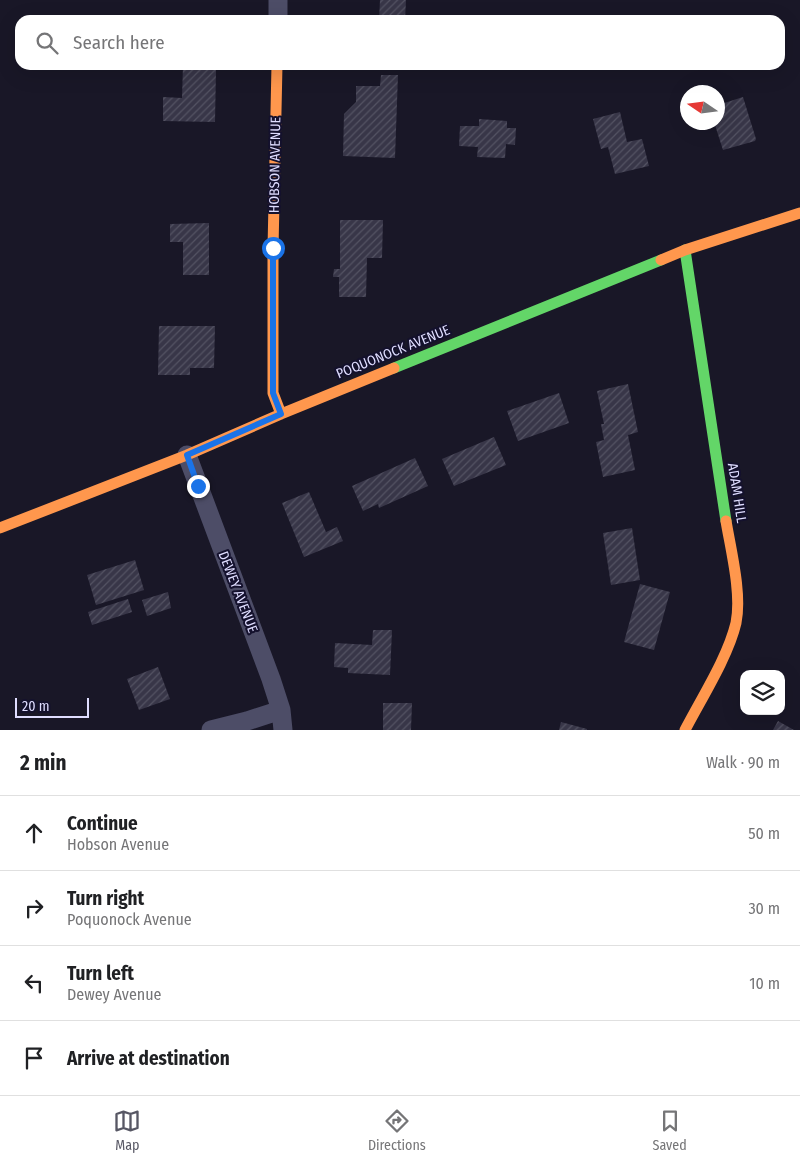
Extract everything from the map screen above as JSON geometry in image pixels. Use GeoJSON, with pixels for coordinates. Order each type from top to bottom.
{"type":"FeatureCollection","features":[{"type":"Feature","properties":{"kind":"main road","name":"HOBSON AVENUE"},"geometry":{"type":"LineString","coordinates":[[277,70],[273,258],[273,393],[281,414]]}},
{"type":"Feature","properties":{"kind":"main road","name":"POQUONOCK AVENUE"},"geometry":{"type":"LineString","coordinates":[[0,528],[187,455],[281,414],[685,250],[800,213]]}},
{"type":"Feature","properties":{"kind":"main road","name":"ADAM HILL"},"geometry":{"type":"LineString","coordinates":[[685,250],[737,588],[736,622],[727,648],[685,730]]}},
{"type":"Feature","properties":{"kind":"street"},"geometry":{"type":"LineString","coordinates":[[278,0],[278,15]]}},
{"type":"Feature","properties":{"kind":"street","name":"DEWEY AVENUE"},"geometry":{"type":"LineString","coordinates":[[187,455],[271,679],[281,710],[283,730]]}},
{"type":"Feature","properties":{"kind":"street"},"geometry":{"type":"LineString","coordinates":[[211,730],[247,722],[281,710]]}},
{"type":"Feature","properties":{"kind":"building"},"geometry":{"type":"Polygon","coordinates":[[[380,0],[406,0],[405,15],[379,15],[380,0]]]}},
{"type":"Feature","properties":{"kind":"building"},"geometry":{"type":"Polygon","coordinates":[[[183,70],[216,70],[215,122],[163,121],[163,97],[182,98],[183,70]]]}},
{"type":"Feature","properties":{"kind":"building"},"geometry":{"type":"Polygon","coordinates":[[[381,75],[398,75],[395,158],[343,156],[344,114],[356,102],[356,86],[380,86],[381,75]]]}},
{"type":"Feature","properties":{"kind":"building"},"geometry":{"type":"Polygon","coordinates":[[[743,97],[755,141],[723,150],[717,130],[725,130],[725,103],[743,97]]]}},
{"type":"Feature","properties":{"kind":"building"},"geometry":{"type":"Polygon","coordinates":[[[620,112],[627,142],[642,139],[649,166],[615,174],[608,147],[601,149],[593,119],[620,112]]]}},
{"type":"Feature","properties":{"kind":"building"},"geometry":{"type":"Polygon","coordinates":[[[479,119],[507,121],[507,128],[516,128],[515,145],[506,144],[505,158],[477,157],[478,147],[459,146],[460,126],[479,126],[479,119]]]}},
{"type":"Feature","properties":{"kind":"building"},"geometry":{"type":"Polygon","coordinates":[[[340,220],[383,220],[382,258],[367,258],[366,297],[339,297],[339,277],[333,277],[334,269],[340,269],[340,220]]]}},
{"type":"Feature","properties":{"kind":"building"},"geometry":{"type":"Polygon","coordinates":[[[209,223],[209,275],[183,275],[183,242],[170,242],[170,224],[209,223]]]}},
{"type":"Feature","properties":{"kind":"building"},"geometry":{"type":"Polygon","coordinates":[[[159,326],[215,326],[214,368],[190,368],[190,375],[158,375],[159,326]]]}},
{"type":"Feature","properties":{"kind":"building"},"geometry":{"type":"Polygon","coordinates":[[[628,384],[638,432],[628,435],[635,470],[603,477],[596,442],[604,440],[601,424],[604,424],[597,391],[628,384]]]}},
{"type":"Feature","properties":{"kind":"building"},"geometry":{"type":"Polygon","coordinates":[[[559,393],[569,423],[518,441],[507,411],[559,393]]]}},
{"type":"Feature","properties":{"kind":"building"},"geometry":{"type":"Polygon","coordinates":[[[494,437],[506,465],[454,486],[442,459],[494,437]]]}},
{"type":"Feature","properties":{"kind":"building"},"geometry":{"type":"Polygon","coordinates":[[[415,458],[428,486],[379,508],[378,504],[363,511],[352,486],[415,458]]]}},
{"type":"Feature","properties":{"kind":"building"},"geometry":{"type":"Polygon","coordinates":[[[309,492],[326,532],[337,527],[343,541],[304,557],[282,503],[309,492]]]}},
{"type":"Feature","properties":{"kind":"building"},"geometry":{"type":"Polygon","coordinates":[[[632,528],[640,580],[611,585],[603,533],[632,528]]]}},
{"type":"Feature","properties":{"kind":"building"},"geometry":{"type":"Polygon","coordinates":[[[135,560],[144,590],[96,605],[87,575],[135,560]]]}},
{"type":"Feature","properties":{"kind":"building"},"geometry":{"type":"Polygon","coordinates":[[[640,584],[670,592],[654,650],[624,642],[640,584]]]}},
{"type":"Feature","properties":{"kind":"building"},"geometry":{"type":"Polygon","coordinates":[[[168,592],[171,608],[147,616],[142,600],[168,592]]]}},
{"type":"Feature","properties":{"kind":"building"},"geometry":{"type":"Polygon","coordinates":[[[128,599],[132,612],[92,625],[88,612],[128,599]]]}},
{"type":"Feature","properties":{"kind":"building"},"geometry":{"type":"Polygon","coordinates":[[[373,630],[392,630],[390,675],[348,673],[348,668],[334,667],[335,643],[372,645],[373,630]]]}},
{"type":"Feature","properties":{"kind":"building"},"geometry":{"type":"Polygon","coordinates":[[[158,667],[170,699],[139,710],[127,679],[158,667]]]}},
{"type":"Feature","properties":{"kind":"building"},"geometry":{"type":"Polygon","coordinates":[[[383,703],[412,703],[411,730],[383,730],[383,703]]]}},
{"type":"Feature","properties":{"kind":"building"},"geometry":{"type":"Polygon","coordinates":[[[778,721],[794,730],[773,730],[778,721]]]}},
{"type":"Feature","properties":{"kind":"building"},"geometry":{"type":"Polygon","coordinates":[[[561,722],[587,729],[587,730],[559,730],[561,722]]]}},
{"type":"Feature","properties":{"kind":"traffic: fast"},"geometry":{"type":"LineString","coordinates":[[685,250],[726,521]]}},
{"type":"Feature","properties":{"kind":"traffic: fast"},"geometry":{"type":"LineString","coordinates":[[394,368],[661,260]]}},
{"type":"Feature","properties":{"kind":"traffic: slow"},"geometry":{"type":"LineString","coordinates":[[277,70],[273,248],[273,393],[281,414]]}},
{"type":"Feature","properties":{"kind":"traffic: slow"},"geometry":{"type":"LineString","coordinates":[[661,260],[685,250],[800,213]]}},
{"type":"Feature","properties":{"kind":"traffic: slow"},"geometry":{"type":"LineString","coordinates":[[0,528],[187,455],[394,368]]}},
{"type":"Feature","properties":{"kind":"traffic: slow"},"geometry":{"type":"LineString","coordinates":[[685,730],[721,664],[736,623],[737,586],[726,521]]}},
{"type":"Feature","properties":{"kind":"route"},"geometry":{"type":"LineString","coordinates":[[198,486],[187,455],[281,414],[273,393],[273,248]]}}]}
